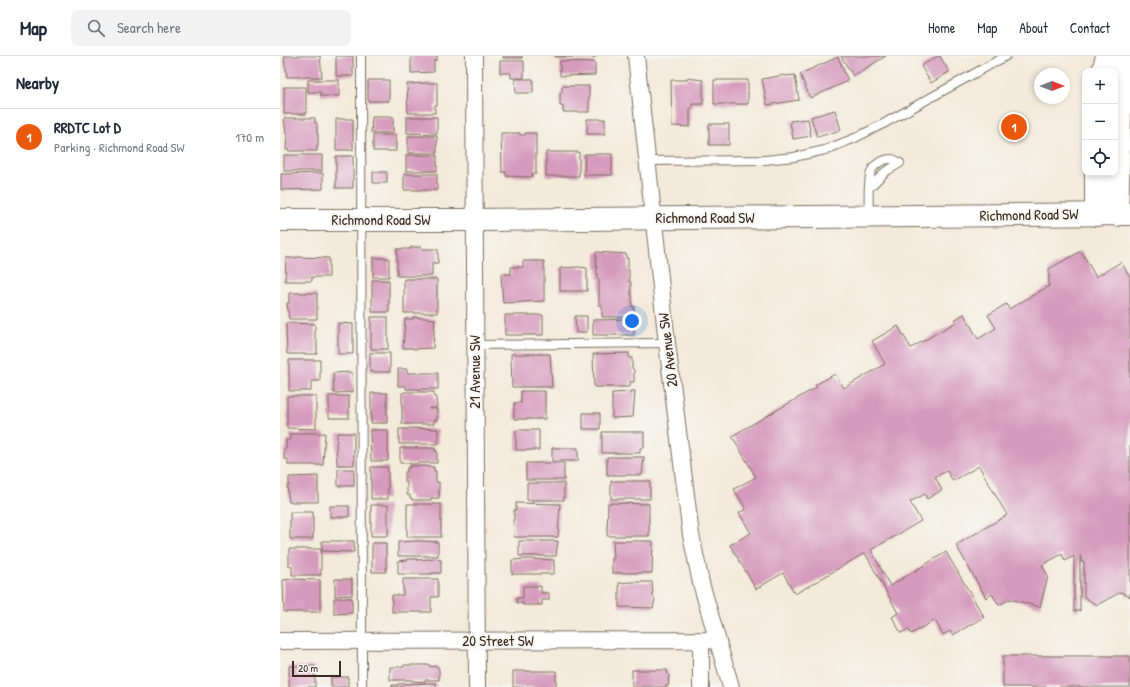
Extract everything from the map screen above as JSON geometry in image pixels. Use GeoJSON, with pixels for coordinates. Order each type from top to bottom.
{"type":"FeatureCollection","features":[{"type":"Feature","properties":{"kind":"main road"},"geometry":{"type":"LineString","coordinates":[[1104,68],[1107,56]]}},
{"type":"Feature","properties":{"kind":"main road"},"geometry":{"type":"LineString","coordinates":[[1124,214],[1120,115],[1122,88],[1129,56]]}},
{"type":"Feature","properties":{"kind":"main road"},"geometry":{"type":"LineString","coordinates":[[1096,176],[1096,215]]}},
{"type":"Feature","properties":{"kind":"main road","name":"Richmond Road SW"},"geometry":{"type":"LineString","coordinates":[[280,220],[653,219],[1124,214]]}},
{"type":"Feature","properties":{"kind":"street","name":"21 Avenue SW"},"geometry":{"type":"LineString","coordinates":[[474,56],[474,345],[477,687]]}},
{"type":"Feature","properties":{"kind":"street","name":"20 Avenue SW"},"geometry":{"type":"LineString","coordinates":[[636,56],[667,343],[691,535],[701,583],[709,640],[701,687]]}},
{"type":"Feature","properties":{"kind":"street","name":"20 Street SW"},"geometry":{"type":"LineString","coordinates":[[280,641],[709,640]]}},
{"type":"Feature","properties":{"kind":"street"},"geometry":{"type":"LineString","coordinates":[[709,640],[731,687]]}},
{"type":"Feature","properties":{"kind":"lane"},"geometry":{"type":"LineString","coordinates":[[361,56],[362,687]]}},
{"type":"Feature","properties":{"kind":"lane"},"geometry":{"type":"LineString","coordinates":[[647,161],[765,160],[794,157],[825,150],[855,138],[883,124],[1006,56]]}},
{"type":"Feature","properties":{"kind":"lane"},"geometry":{"type":"LineString","coordinates":[[869,217],[870,187]]}},
{"type":"Feature","properties":{"kind":"lane"},"geometry":{"type":"LineString","coordinates":[[474,345],[667,343]]}},
{"type":"Feature","properties":{"kind":"building"},"geometry":{"type":"Polygon","coordinates":[[[284,56],[320,56],[322,77],[287,77],[284,56]]]}},
{"type":"Feature","properties":{"kind":"building"},"geometry":{"type":"Polygon","coordinates":[[[336,56],[353,56],[353,76],[336,76],[336,56]]]}},
{"type":"Feature","properties":{"kind":"building"},"geometry":{"type":"Polygon","coordinates":[[[411,56],[437,56],[437,60],[434,61],[434,72],[411,73],[411,56]]]}},
{"type":"Feature","properties":{"kind":"building"},"geometry":{"type":"Polygon","coordinates":[[[503,56],[522,56],[522,58],[503,58],[503,56]]]}},
{"type":"Feature","properties":{"kind":"building"},"geometry":{"type":"Polygon","coordinates":[[[596,56],[596,57],[555,57],[596,56]]]}},
{"type":"Feature","properties":{"kind":"building"},"geometry":{"type":"Polygon","coordinates":[[[841,56],[886,56],[853,76],[841,56]]]}},
{"type":"Feature","properties":{"kind":"building"},"geometry":{"type":"Polygon","coordinates":[[[940,56],[949,72],[931,83],[921,66],[940,56]]]}},
{"type":"Feature","properties":{"kind":"building"},"geometry":{"type":"Polygon","coordinates":[[[838,57],[848,81],[810,98],[800,74],[838,57]]]}},
{"type":"Feature","properties":{"kind":"building"},"geometry":{"type":"Polygon","coordinates":[[[500,61],[524,61],[524,78],[511,78],[511,73],[500,73],[500,61]]]}},
{"type":"Feature","properties":{"kind":"building"},"geometry":{"type":"Polygon","coordinates":[[[560,61],[595,62],[595,75],[560,76],[560,61]]]}},
{"type":"Feature","properties":{"kind":"building"},"geometry":{"type":"Polygon","coordinates":[[[785,75],[795,75],[799,100],[767,105],[762,79],[785,75]]]}},
{"type":"Feature","properties":{"kind":"building"},"geometry":{"type":"Polygon","coordinates":[[[687,78],[703,80],[703,104],[692,104],[692,108],[690,108],[690,127],[672,126],[671,80],[687,80],[687,78]]]}},
{"type":"Feature","properties":{"kind":"building"},"geometry":{"type":"Polygon","coordinates":[[[515,79],[533,79],[533,93],[516,93],[515,79]]]}},
{"type":"Feature","properties":{"kind":"building"},"geometry":{"type":"Polygon","coordinates":[[[308,80],[339,80],[339,96],[321,96],[321,92],[308,92],[308,80]]]}},
{"type":"Feature","properties":{"kind":"building"},"geometry":{"type":"Polygon","coordinates":[[[368,80],[389,80],[389,101],[368,101],[368,80]]]}},
{"type":"Feature","properties":{"kind":"building"},"geometry":{"type":"Polygon","coordinates":[[[714,80],[748,80],[748,104],[714,104],[714,80]]]}},
{"type":"Feature","properties":{"kind":"building"},"geometry":{"type":"Polygon","coordinates":[[[437,83],[437,105],[435,105],[435,113],[408,113],[407,84],[437,83]]]}},
{"type":"Feature","properties":{"kind":"building"},"geometry":{"type":"Polygon","coordinates":[[[562,86],[589,86],[589,112],[563,112],[563,106],[560,106],[560,93],[562,93],[562,86]]]}},
{"type":"Feature","properties":{"kind":"building"},"geometry":{"type":"Polygon","coordinates":[[[284,87],[306,87],[306,114],[284,114],[284,87]]]}},
{"type":"Feature","properties":{"kind":"building"},"geometry":{"type":"Polygon","coordinates":[[[835,110],[841,130],[817,137],[811,117],[835,110]]]}},
{"type":"Feature","properties":{"kind":"building"},"geometry":{"type":"Polygon","coordinates":[[[372,117],[393,117],[393,133],[371,133],[372,117]]]}},
{"type":"Feature","properties":{"kind":"building"},"geometry":{"type":"Polygon","coordinates":[[[407,117],[437,117],[437,134],[407,133],[407,117]]]}},
{"type":"Feature","properties":{"kind":"building"},"geometry":{"type":"Polygon","coordinates":[[[284,118],[315,118],[318,134],[317,151],[286,150],[287,134],[284,118]]]}},
{"type":"Feature","properties":{"kind":"building"},"geometry":{"type":"Polygon","coordinates":[[[336,119],[353,119],[353,150],[336,150],[336,119]]]}},
{"type":"Feature","properties":{"kind":"building"},"geometry":{"type":"Polygon","coordinates":[[[587,119],[605,119],[605,134],[587,134],[587,119]]]}},
{"type":"Feature","properties":{"kind":"building"},"geometry":{"type":"Polygon","coordinates":[[[808,119],[811,136],[793,139],[790,121],[808,119]]]}},
{"type":"Feature","properties":{"kind":"building"},"geometry":{"type":"Polygon","coordinates":[[[709,124],[729,124],[729,145],[709,145],[709,124]]]}},
{"type":"Feature","properties":{"kind":"building"},"geometry":{"type":"Polygon","coordinates":[[[501,133],[520,133],[520,135],[525,135],[525,133],[536,133],[536,174],[532,174],[532,177],[506,176],[506,172],[502,172],[501,133]]]}},
{"type":"Feature","properties":{"kind":"building"},"geometry":{"type":"Polygon","coordinates":[[[373,135],[396,135],[396,151],[373,151],[373,135]]]}},
{"type":"Feature","properties":{"kind":"building"},"geometry":{"type":"Polygon","coordinates":[[[408,136],[437,136],[437,153],[408,153],[408,136]]]}},
{"type":"Feature","properties":{"kind":"building"},"geometry":{"type":"Polygon","coordinates":[[[546,152],[579,152],[579,176],[546,176],[546,152]]]}},
{"type":"Feature","properties":{"kind":"building"},"geometry":{"type":"Polygon","coordinates":[[[585,154],[612,154],[612,175],[584,175],[585,154]]]}},
{"type":"Feature","properties":{"kind":"building"},"geometry":{"type":"Polygon","coordinates":[[[284,155],[322,155],[322,171],[284,171],[284,155]]]}},
{"type":"Feature","properties":{"kind":"building"},"geometry":{"type":"Polygon","coordinates":[[[406,155],[437,155],[437,171],[406,171],[406,155]]]}},
{"type":"Feature","properties":{"kind":"building"},"geometry":{"type":"Polygon","coordinates":[[[336,156],[353,156],[353,188],[336,188],[336,156]]]}},
{"type":"Feature","properties":{"kind":"building"},"geometry":{"type":"Polygon","coordinates":[[[373,172],[387,172],[387,183],[373,183],[373,172]]]}},
{"type":"Feature","properties":{"kind":"building"},"geometry":{"type":"Polygon","coordinates":[[[323,173],[323,189],[281,190],[281,174],[323,173]]]}},
{"type":"Feature","properties":{"kind":"building"},"geometry":{"type":"Polygon","coordinates":[[[404,174],[437,174],[437,190],[404,190],[404,174]]]}},
{"type":"Feature","properties":{"kind":"building"},"geometry":{"type":"Polygon","coordinates":[[[411,247],[421,247],[421,249],[438,249],[438,263],[432,263],[432,276],[397,276],[397,249],[411,249],[411,247]]]}},
{"type":"Feature","properties":{"kind":"building"},"geometry":{"type":"Polygon","coordinates":[[[1081,251],[1096,277],[1121,262],[1130,277],[1130,597],[1121,592],[1097,605],[1084,597],[1084,562],[1081,562],[1080,556],[1080,611],[1074,611],[1074,556],[1065,561],[1062,554],[1042,565],[1048,576],[1040,607],[1010,599],[999,605],[992,594],[986,598],[956,545],[1007,515],[979,466],[953,481],[947,471],[935,477],[942,490],[927,499],[925,494],[910,502],[921,521],[871,550],[890,586],[946,552],[984,617],[953,635],[950,631],[943,635],[935,620],[911,634],[908,629],[901,633],[892,617],[898,613],[865,553],[795,594],[783,573],[756,589],[730,545],[751,533],[739,513],[746,509],[734,489],[756,477],[732,436],[817,387],[815,385],[835,374],[844,388],[885,364],[872,341],[898,326],[911,348],[956,322],[954,320],[964,314],[978,339],[996,328],[988,315],[1006,304],[1009,309],[1049,286],[1049,269],[1081,251]]]}},
{"type":"Feature","properties":{"kind":"building"},"geometry":{"type":"Polygon","coordinates":[[[596,252],[626,254],[626,258],[628,258],[629,282],[631,282],[634,317],[602,317],[602,305],[599,305],[599,279],[597,279],[596,252]]]}},
{"type":"Feature","properties":{"kind":"building"},"geometry":{"type":"Polygon","coordinates":[[[286,258],[329,258],[329,277],[312,277],[312,281],[285,281],[286,258]]]}},
{"type":"Feature","properties":{"kind":"building"},"geometry":{"type":"Polygon","coordinates":[[[373,258],[389,258],[389,277],[373,277],[373,258]]]}},
{"type":"Feature","properties":{"kind":"building"},"geometry":{"type":"Polygon","coordinates":[[[523,261],[544,261],[544,301],[503,303],[501,274],[511,274],[511,267],[523,267],[523,261]]]}},
{"type":"Feature","properties":{"kind":"building"},"geometry":{"type":"Polygon","coordinates":[[[560,268],[587,268],[587,291],[560,291],[560,268]]]}},
{"type":"Feature","properties":{"kind":"building"},"geometry":{"type":"Polygon","coordinates":[[[404,279],[437,279],[437,313],[404,313],[404,279]]]}},
{"type":"Feature","properties":{"kind":"building"},"geometry":{"type":"Polygon","coordinates":[[[372,280],[389,280],[389,312],[372,312],[372,280]]]}},
{"type":"Feature","properties":{"kind":"building"},"geometry":{"type":"Polygon","coordinates":[[[289,293],[317,293],[317,319],[289,319],[287,303],[289,303],[289,293]]]}},
{"type":"Feature","properties":{"kind":"building"},"geometry":{"type":"Polygon","coordinates":[[[505,315],[543,315],[543,335],[505,335],[505,315]]]}},
{"type":"Feature","properties":{"kind":"building"},"geometry":{"type":"Polygon","coordinates":[[[575,316],[587,316],[587,332],[576,333],[575,316]]]}},
{"type":"Feature","properties":{"kind":"building"},"geometry":{"type":"Polygon","coordinates":[[[371,317],[388,317],[388,349],[371,349],[371,317]]]}},
{"type":"Feature","properties":{"kind":"building"},"geometry":{"type":"Polygon","coordinates":[[[413,317],[435,319],[433,348],[403,348],[405,319],[413,319],[413,317]]]}},
{"type":"Feature","properties":{"kind":"building"},"geometry":{"type":"Polygon","coordinates":[[[634,319],[634,335],[593,335],[593,320],[634,319]]]}},
{"type":"Feature","properties":{"kind":"building"},"geometry":{"type":"Polygon","coordinates":[[[286,323],[315,324],[317,354],[287,354],[286,323]]]}},
{"type":"Feature","properties":{"kind":"building"},"geometry":{"type":"Polygon","coordinates":[[[338,323],[353,324],[353,354],[338,354],[338,323]]]}},
{"type":"Feature","properties":{"kind":"building"},"geometry":{"type":"Polygon","coordinates":[[[370,353],[390,353],[390,372],[370,372],[370,353]]]}},
{"type":"Feature","properties":{"kind":"building"},"geometry":{"type":"Polygon","coordinates":[[[629,353],[629,358],[632,358],[632,368],[634,370],[634,382],[630,382],[630,387],[594,387],[593,354],[629,353]]]}},
{"type":"Feature","properties":{"kind":"building"},"geometry":{"type":"Polygon","coordinates":[[[511,354],[550,354],[552,387],[512,387],[511,354]]]}},
{"type":"Feature","properties":{"kind":"building"},"geometry":{"type":"Polygon","coordinates":[[[289,360],[320,360],[320,381],[311,381],[311,391],[289,391],[289,360]]]}},
{"type":"Feature","properties":{"kind":"building"},"geometry":{"type":"Polygon","coordinates":[[[398,369],[407,369],[407,373],[438,373],[438,389],[406,389],[406,386],[398,386],[398,369]]]}},
{"type":"Feature","properties":{"kind":"building"},"geometry":{"type":"Polygon","coordinates":[[[352,372],[353,392],[334,393],[333,373],[352,372]]]}},
{"type":"Feature","properties":{"kind":"building"},"geometry":{"type":"Polygon","coordinates":[[[521,391],[545,391],[545,419],[514,419],[514,403],[521,403],[521,391]]]}},
{"type":"Feature","properties":{"kind":"building"},"geometry":{"type":"Polygon","coordinates":[[[635,391],[633,417],[612,418],[612,393],[635,391]]]}},
{"type":"Feature","properties":{"kind":"building"},"geometry":{"type":"Polygon","coordinates":[[[434,392],[437,408],[429,409],[437,409],[437,420],[434,420],[434,424],[402,424],[402,393],[434,392]]]}},
{"type":"Feature","properties":{"kind":"building"},"geometry":{"type":"Polygon","coordinates":[[[371,393],[387,393],[387,423],[371,423],[371,393]]]}},
{"type":"Feature","properties":{"kind":"building"},"geometry":{"type":"Polygon","coordinates":[[[287,396],[316,396],[316,429],[287,428],[287,396]]]}},
{"type":"Feature","properties":{"kind":"building"},"geometry":{"type":"Polygon","coordinates":[[[329,396],[349,396],[349,418],[329,418],[329,396]]]}},
{"type":"Feature","properties":{"kind":"building"},"geometry":{"type":"Polygon","coordinates":[[[583,413],[600,413],[600,429],[583,429],[583,413]]]}},
{"type":"Feature","properties":{"kind":"building"},"geometry":{"type":"Polygon","coordinates":[[[399,429],[438,429],[438,444],[399,444],[399,429]]]}},
{"type":"Feature","properties":{"kind":"building"},"geometry":{"type":"Polygon","coordinates":[[[370,430],[388,430],[388,461],[371,461],[370,430]]]}},
{"type":"Feature","properties":{"kind":"building"},"geometry":{"type":"Polygon","coordinates":[[[516,430],[539,430],[539,450],[516,450],[516,430]]]}},
{"type":"Feature","properties":{"kind":"building"},"geometry":{"type":"Polygon","coordinates":[[[602,432],[644,432],[644,448],[640,448],[640,453],[602,453],[602,432]]]}},
{"type":"Feature","properties":{"kind":"building"},"geometry":{"type":"Polygon","coordinates":[[[325,433],[323,465],[288,465],[288,459],[284,459],[286,440],[290,440],[290,434],[325,433]]]}},
{"type":"Feature","properties":{"kind":"building"},"geometry":{"type":"Polygon","coordinates":[[[337,433],[354,433],[354,465],[337,465],[337,433]]]}},
{"type":"Feature","properties":{"kind":"building"},"geometry":{"type":"Polygon","coordinates":[[[400,448],[435,448],[435,451],[437,451],[437,463],[400,463],[400,448]]]}},
{"type":"Feature","properties":{"kind":"building"},"geometry":{"type":"Polygon","coordinates":[[[552,448],[578,448],[578,461],[552,461],[552,448]]]}},
{"type":"Feature","properties":{"kind":"building"},"geometry":{"type":"Polygon","coordinates":[[[607,457],[644,457],[642,475],[607,475],[607,457]]]}},
{"type":"Feature","properties":{"kind":"building"},"geometry":{"type":"Polygon","coordinates":[[[526,463],[564,463],[564,480],[526,480],[526,463]]]}},
{"type":"Feature","properties":{"kind":"building"},"geometry":{"type":"Polygon","coordinates":[[[409,466],[434,467],[434,471],[436,471],[436,482],[439,482],[439,498],[431,498],[431,500],[412,500],[410,495],[407,495],[405,472],[407,472],[407,468],[409,468],[409,466]]]}},
{"type":"Feature","properties":{"kind":"building"},"geometry":{"type":"Polygon","coordinates":[[[371,467],[388,467],[388,499],[371,499],[371,467]]]}},
{"type":"Feature","properties":{"kind":"building"},"geometry":{"type":"Polygon","coordinates":[[[338,469],[354,469],[354,486],[338,486],[338,469]]]}},
{"type":"Feature","properties":{"kind":"building"},"geometry":{"type":"Polygon","coordinates":[[[318,476],[318,502],[289,502],[287,486],[289,486],[289,477],[318,476]]]}},
{"type":"Feature","properties":{"kind":"building"},"geometry":{"type":"Polygon","coordinates":[[[611,481],[650,481],[650,499],[611,499],[611,481]]]}},
{"type":"Feature","properties":{"kind":"building"},"geometry":{"type":"Polygon","coordinates":[[[527,483],[564,483],[564,500],[527,500],[527,483]]]}},
{"type":"Feature","properties":{"kind":"building"},"geometry":{"type":"Polygon","coordinates":[[[516,503],[560,504],[558,537],[514,537],[513,520],[514,510],[516,510],[516,503]]]}},
{"type":"Feature","properties":{"kind":"building"},"geometry":{"type":"Polygon","coordinates":[[[608,503],[649,504],[649,536],[607,536],[608,503]]]}},
{"type":"Feature","properties":{"kind":"building"},"geometry":{"type":"Polygon","coordinates":[[[407,504],[441,504],[441,537],[407,537],[407,504]]]}},
{"type":"Feature","properties":{"kind":"building"},"geometry":{"type":"Polygon","coordinates":[[[371,505],[388,505],[388,536],[371,536],[371,505]]]}},
{"type":"Feature","properties":{"kind":"building"},"geometry":{"type":"Polygon","coordinates":[[[330,506],[349,506],[349,517],[330,517],[330,506]]]}},
{"type":"Feature","properties":{"kind":"building"},"geometry":{"type":"Polygon","coordinates":[[[290,512],[313,512],[313,539],[290,539],[290,512]]]}},
{"type":"Feature","properties":{"kind":"building"},"geometry":{"type":"Polygon","coordinates":[[[322,541],[354,541],[354,552],[322,551],[322,541]]]}},
{"type":"Feature","properties":{"kind":"building"},"geometry":{"type":"Polygon","coordinates":[[[519,541],[558,541],[556,556],[519,556],[519,541]]]}},
{"type":"Feature","properties":{"kind":"building"},"geometry":{"type":"Polygon","coordinates":[[[613,541],[653,541],[652,573],[612,573],[612,558],[614,558],[613,541]]]}},
{"type":"Feature","properties":{"kind":"building"},"geometry":{"type":"Polygon","coordinates":[[[398,542],[438,542],[438,556],[398,556],[398,542]]]}},
{"type":"Feature","properties":{"kind":"building"},"geometry":{"type":"Polygon","coordinates":[[[372,543],[386,543],[386,572],[372,572],[372,543]]]}},
{"type":"Feature","properties":{"kind":"building"},"geometry":{"type":"Polygon","coordinates":[[[289,549],[321,549],[321,575],[292,575],[292,566],[289,566],[289,549]]]}},
{"type":"Feature","properties":{"kind":"building"},"geometry":{"type":"Polygon","coordinates":[[[408,559],[441,560],[441,573],[398,574],[398,561],[408,559]]]}},
{"type":"Feature","properties":{"kind":"building"},"geometry":{"type":"Polygon","coordinates":[[[512,560],[554,560],[554,574],[512,574],[512,560]]]}},
{"type":"Feature","properties":{"kind":"building"},"geometry":{"type":"Polygon","coordinates":[[[335,579],[352,579],[352,595],[335,596],[335,579]]]}},
{"type":"Feature","properties":{"kind":"building"},"geometry":{"type":"Polygon","coordinates":[[[403,579],[438,579],[438,597],[431,597],[431,612],[392,612],[392,595],[403,595],[403,579]]]}},
{"type":"Feature","properties":{"kind":"building"},"geometry":{"type":"Polygon","coordinates":[[[283,580],[320,580],[320,612],[284,612],[283,580]]]}},
{"type":"Feature","properties":{"kind":"building"},"geometry":{"type":"Polygon","coordinates":[[[652,582],[653,597],[655,599],[653,608],[619,607],[619,583],[652,582]]]}},
{"type":"Feature","properties":{"kind":"building"},"geometry":{"type":"Polygon","coordinates":[[[523,586],[541,586],[541,593],[549,593],[549,600],[542,600],[542,605],[523,605],[523,603],[517,603],[517,598],[523,598],[523,586]]]}},
{"type":"Feature","properties":{"kind":"building"},"geometry":{"type":"Polygon","coordinates":[[[334,598],[352,598],[352,613],[334,614],[334,598]]]}},
{"type":"Feature","properties":{"kind":"building"},"geometry":{"type":"Polygon","coordinates":[[[1003,656],[1130,656],[1130,687],[1003,687],[1003,656]]]}},
{"type":"Feature","properties":{"kind":"building"},"geometry":{"type":"Polygon","coordinates":[[[404,665],[430,665],[430,667],[437,666],[439,669],[439,680],[425,680],[425,682],[412,680],[390,680],[390,667],[404,667],[404,665]]]}},
{"type":"Feature","properties":{"kind":"building"},"geometry":{"type":"Polygon","coordinates":[[[289,666],[315,666],[315,687],[289,687],[289,666]]]}},
{"type":"Feature","properties":{"kind":"building"},"geometry":{"type":"Polygon","coordinates":[[[632,670],[667,670],[669,675],[668,686],[632,687],[632,670]]]}},
{"type":"Feature","properties":{"kind":"building"},"geometry":{"type":"Polygon","coordinates":[[[513,671],[556,671],[556,687],[513,687],[513,671]]]}},
{"type":"Feature","properties":{"kind":"building"},"geometry":{"type":"Polygon","coordinates":[[[331,677],[348,677],[348,687],[331,687],[331,677]]]}},
{"type":"Feature","properties":{"kind":"building"},"geometry":{"type":"Polygon","coordinates":[[[436,683],[436,687],[392,687],[392,685],[398,684],[436,683]]]}},
{"type":"Feature","properties":{"kind":"place","name":"RRDTC Lot D"},"geometry":{"type":"Point","coordinates":[1014,127]}}]}
